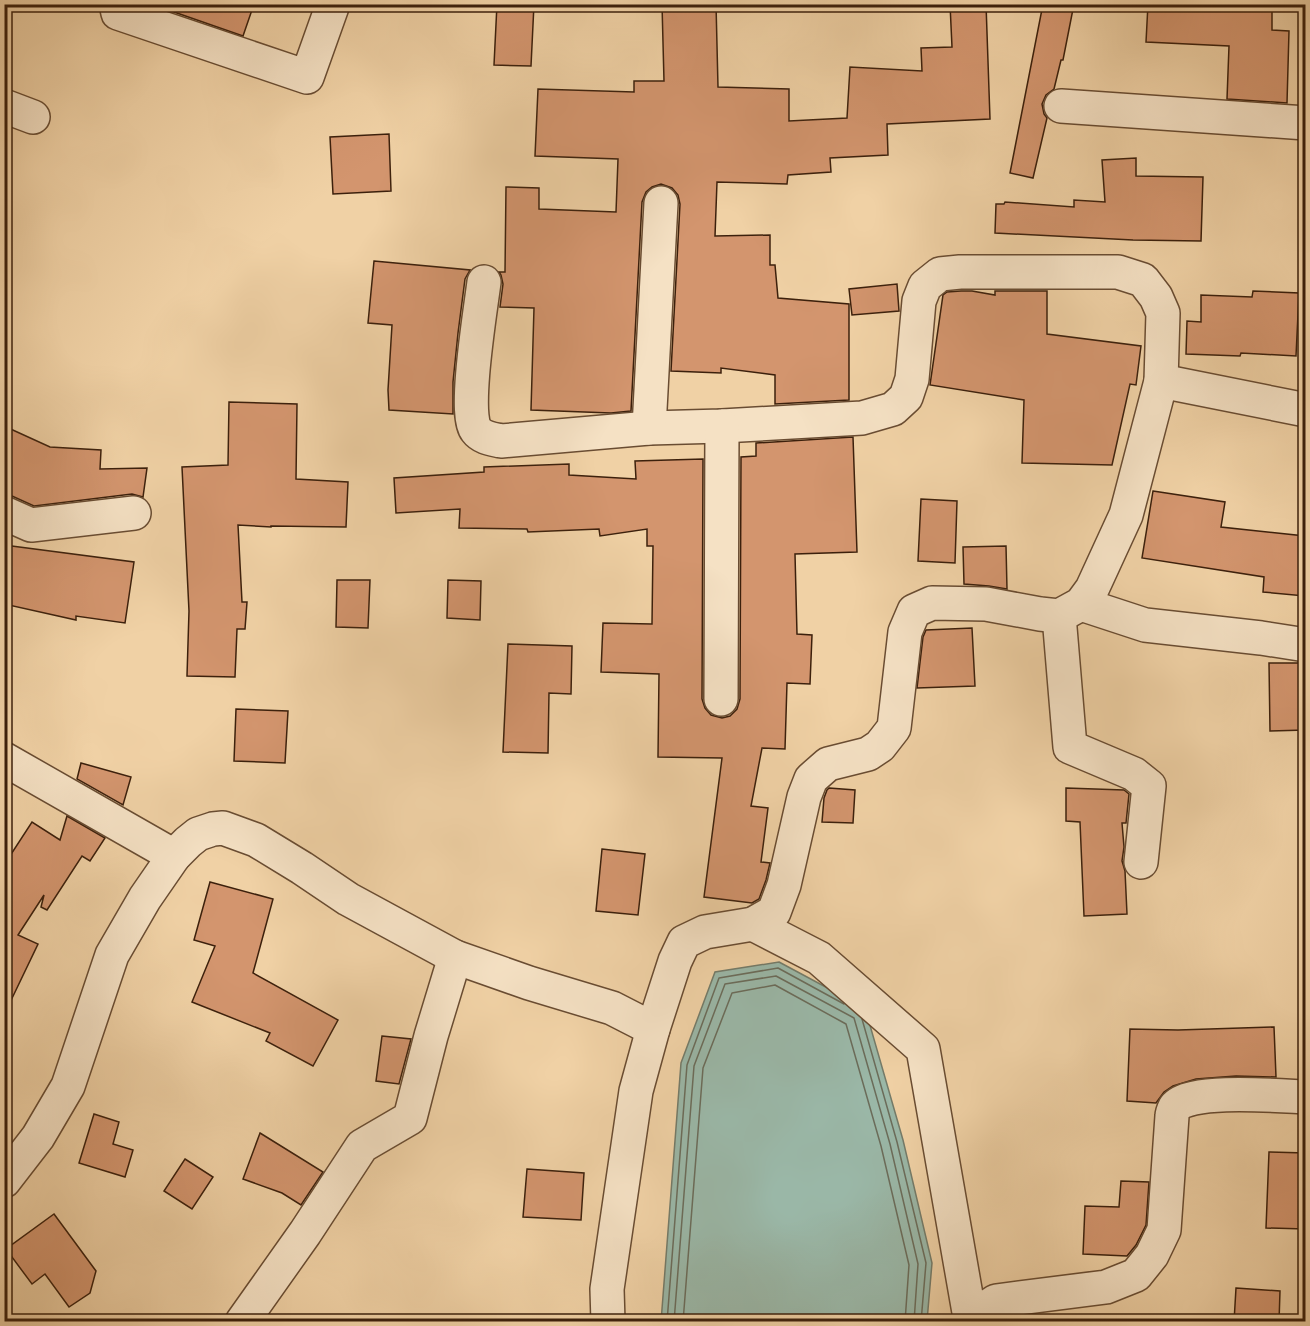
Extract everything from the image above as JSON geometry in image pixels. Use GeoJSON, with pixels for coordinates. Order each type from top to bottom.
{"type":"FeatureCollection","features":[{"type":"Feature","properties":{"kind":"street"},"geometry":{"type":"LineString","coordinates":[[116,4],[118,13],[307,76],[333,4]]}},
{"type":"Feature","properties":{"kind":"street"},"geometry":{"type":"LineString","coordinates":[[1061,105],[1305,123]]}},
{"type":"Feature","properties":{"kind":"street"},"geometry":{"type":"LineString","coordinates":[[649,428],[661,203]]}},
{"type":"Feature","properties":{"kind":"street"},"geometry":{"type":"LineString","coordinates":[[484,282],[471,412],[474,429],[484,437],[501,441],[649,428],[862,418],[893,410],[906,397],[912,379],[919,301],[925,286],[940,274],[1118,272],[1143,280],[1156,297],[1163,313],[1161,381],[1126,515],[1092,589],[1070,610],[1070,747],[1134,774],[1149,786],[1141,862]]}},
{"type":"Feature","properties":{"kind":"street"},"geometry":{"type":"LineString","coordinates":[[1161,381],[1305,410]]}},
{"type":"Feature","properties":{"kind":"street"},"geometry":{"type":"LineString","coordinates":[[721,699],[722,426]]}},
{"type":"Feature","properties":{"kind":"street"},"geometry":{"type":"LineString","coordinates":[[4,513],[31,525],[134,513]]}},
{"type":"Feature","properties":{"kind":"street"},"geometry":{"type":"LineString","coordinates":[[608,1322],[607,1289],[636,1091],[675,961],[684,942],[705,932],[753,924],[774,912],[784,885],[804,797],[811,779],[828,764],[868,754],[880,746],[894,729],[905,632],[914,611],[932,603],[986,604],[1040,614],[1070,610],[1145,625],[1305,645]]}},
{"type":"Feature","properties":{"kind":"street"},"geometry":{"type":"LineString","coordinates":[[4,759],[174,856]]}},
{"type":"Feature","properties":{"kind":"street"},"geometry":{"type":"LineString","coordinates":[[4,1181],[38,1137],[68,1086],[112,955],[145,898],[174,856],[198,834],[213,829],[223,828],[256,840],[348,899],[455,957],[529,983],[612,1008],[653,1029]]}},
{"type":"Feature","properties":{"kind":"street"},"geometry":{"type":"LineString","coordinates":[[753,924],[819,958],[923,1049],[969,1320],[996,1300],[1106,1287],[1136,1275],[1152,1255],[1164,1230],[1172,1116],[1174,1108],[1180,1102],[1210,1095],[1305,1097]]}},
{"type":"Feature","properties":{"kind":"street"},"geometry":{"type":"LineString","coordinates":[[242,1322],[305,1233],[362,1146],[410,1118],[431,1036],[455,957]]}},
{"type":"Feature","properties":{"kind":"water"},"geometry":{"type":"Polygon","coordinates":[[[779,962],[865,1008],[903,1140],[932,1263],[927,1321],[661,1322],[681,1063],[715,972],[779,962]]]}},
{"type":"Feature","properties":{"kind":"building"},"geometry":{"type":"Polygon","coordinates":[[[151,4],[254,4],[243,36],[151,4]]]}},
{"type":"Feature","properties":{"kind":"building"},"geometry":{"type":"Polygon","coordinates":[[[497,4],[534,4],[531,66],[494,65],[497,4]]]}},
{"type":"Feature","properties":{"kind":"building"},"geometry":{"type":"Polygon","coordinates":[[[662,4],[716,4],[718,87],[789,89],[789,121],[847,118],[850,67],[922,71],[921,48],[952,47],[950,4],[986,4],[990,119],[887,124],[888,155],[830,158],[831,172],[788,175],[787,184],[717,182],[715,236],[770,235],[770,265],[775,265],[778,298],[849,304],[849,400],[775,404],[775,375],[721,368],[721,373],[671,371],[680,204],[678,195],[672,188],[661,184],[646,192],[642,202],[631,411],[611,413],[531,410],[534,308],[500,307],[503,284],[499,272],[505,272],[506,187],[539,188],[539,209],[616,212],[618,159],[535,156],[538,89],[634,92],[634,81],[664,81],[662,4]]]}},
{"type":"Feature","properties":{"kind":"building"},"geometry":{"type":"Polygon","coordinates":[[[1043,4],[1074,4],[1063,60],[1061,60],[1054,89],[1046,95],[1042,104],[1047,118],[1033,178],[1010,173],[1043,4]]]}},
{"type":"Feature","properties":{"kind":"building"},"geometry":{"type":"Polygon","coordinates":[[[1148,4],[1272,4],[1272,30],[1289,31],[1287,103],[1227,99],[1229,46],[1146,42],[1148,4]]]}},
{"type":"Feature","properties":{"kind":"building"},"geometry":{"type":"Polygon","coordinates":[[[389,134],[391,191],[333,194],[330,137],[389,134]]]}},
{"type":"Feature","properties":{"kind":"building"},"geometry":{"type":"Polygon","coordinates":[[[1136,158],[1136,176],[1203,177],[1201,241],[995,233],[996,204],[1005,202],[1074,207],[1074,200],[1105,202],[1102,160],[1136,158]]]}},
{"type":"Feature","properties":{"kind":"building"},"geometry":{"type":"Polygon","coordinates":[[[374,261],[470,270],[465,279],[458,333],[453,382],[453,414],[389,410],[392,325],[368,323],[374,261]]]}},
{"type":"Feature","properties":{"kind":"building"},"geometry":{"type":"Polygon","coordinates":[[[897,284],[899,311],[852,315],[849,289],[897,284]]]}},
{"type":"Feature","properties":{"kind":"building"},"geometry":{"type":"Polygon","coordinates":[[[972,291],[995,295],[995,291],[1047,291],[1047,334],[1141,346],[1136,385],[1130,384],[1112,465],[1022,463],[1024,400],[930,385],[943,295],[947,292],[972,291]]]}},
{"type":"Feature","properties":{"kind":"building"},"geometry":{"type":"Polygon","coordinates":[[[1253,291],[1299,293],[1296,356],[1241,353],[1240,356],[1186,354],[1187,321],[1201,322],[1201,295],[1252,297],[1253,291]]]}},
{"type":"Feature","properties":{"kind":"building"},"geometry":{"type":"Polygon","coordinates":[[[229,402],[297,404],[296,479],[348,482],[346,527],[238,525],[242,602],[247,602],[245,629],[237,629],[235,677],[187,676],[189,611],[182,467],[228,465],[229,402]]]}},
{"type":"Feature","properties":{"kind":"building"},"geometry":{"type":"Polygon","coordinates":[[[4,426],[50,447],[101,450],[100,469],[147,468],[143,497],[132,494],[34,506],[12,496],[4,495],[4,426]]]}},
{"type":"Feature","properties":{"kind":"building"},"geometry":{"type":"Polygon","coordinates":[[[853,437],[857,552],[795,554],[797,634],[812,635],[810,684],[787,683],[785,749],[762,748],[751,806],[768,808],[761,862],[770,863],[766,880],[759,899],[752,903],[704,897],[722,758],[658,757],[659,674],[601,672],[603,623],[652,624],[653,546],[647,546],[647,529],[600,536],[599,529],[528,532],[527,529],[459,528],[460,509],[396,513],[394,478],[484,472],[484,467],[569,464],[569,475],[636,479],[635,461],[703,459],[702,699],[711,715],[722,718],[730,716],[737,709],[740,699],[741,457],[756,456],[756,443],[853,437]]]}},
{"type":"Feature","properties":{"kind":"building"},"geometry":{"type":"Polygon","coordinates":[[[1153,491],[1225,502],[1221,527],[1305,536],[1305,596],[1263,592],[1264,577],[1142,558],[1153,491]]]}},
{"type":"Feature","properties":{"kind":"building"},"geometry":{"type":"Polygon","coordinates":[[[921,499],[957,501],[955,563],[918,561],[921,499]]]}},
{"type":"Feature","properties":{"kind":"building"},"geometry":{"type":"Polygon","coordinates":[[[4,545],[134,562],[125,623],[76,616],[76,620],[4,604],[4,545]]]}},
{"type":"Feature","properties":{"kind":"building"},"geometry":{"type":"Polygon","coordinates":[[[1006,546],[1007,589],[964,584],[963,547],[1006,546]]]}},
{"type":"Feature","properties":{"kind":"building"},"geometry":{"type":"Polygon","coordinates":[[[337,580],[370,580],[368,628],[336,627],[337,580]]]}},
{"type":"Feature","properties":{"kind":"building"},"geometry":{"type":"Polygon","coordinates":[[[448,580],[481,581],[480,620],[447,618],[448,580]]]}},
{"type":"Feature","properties":{"kind":"building"},"geometry":{"type":"Polygon","coordinates":[[[972,628],[975,686],[917,688],[923,637],[926,630],[972,628]]]}},
{"type":"Feature","properties":{"kind":"building"},"geometry":{"type":"Polygon","coordinates":[[[508,644],[572,646],[571,694],[549,693],[548,753],[503,752],[508,644]]]}},
{"type":"Feature","properties":{"kind":"building"},"geometry":{"type":"Polygon","coordinates":[[[1269,663],[1305,663],[1305,730],[1270,731],[1269,663]]]}},
{"type":"Feature","properties":{"kind":"building"},"geometry":{"type":"Polygon","coordinates":[[[236,709],[288,711],[285,763],[234,761],[236,709]]]}},
{"type":"Feature","properties":{"kind":"building"},"geometry":{"type":"Polygon","coordinates":[[[81,763],[131,777],[123,805],[77,779],[81,763]]]}},
{"type":"Feature","properties":{"kind":"building"},"geometry":{"type":"Polygon","coordinates":[[[829,788],[855,790],[853,823],[822,822],[824,798],[829,788]]]}},
{"type":"Feature","properties":{"kind":"building"},"geometry":{"type":"Polygon","coordinates":[[[1066,788],[1124,790],[1129,794],[1126,823],[1122,823],[1124,847],[1122,861],[1125,871],[1127,914],[1084,916],[1080,822],[1066,821],[1066,788]]]}},
{"type":"Feature","properties":{"kind":"building"},"geometry":{"type":"Polygon","coordinates":[[[67,816],[105,838],[90,861],[82,856],[47,910],[41,907],[44,895],[18,935],[38,944],[4,1015],[4,865],[32,822],[60,840],[67,816]]]}},
{"type":"Feature","properties":{"kind":"building"},"geometry":{"type":"Polygon","coordinates":[[[602,849],[645,854],[638,915],[596,911],[602,849]]]}},
{"type":"Feature","properties":{"kind":"building"},"geometry":{"type":"Polygon","coordinates":[[[210,882],[273,899],[253,973],[338,1020],[313,1066],[266,1041],[270,1033],[192,1002],[215,946],[194,940],[210,882]]]}},
{"type":"Feature","properties":{"kind":"building"},"geometry":{"type":"Polygon","coordinates":[[[1274,1027],[1276,1077],[1236,1076],[1196,1079],[1173,1086],[1164,1092],[1156,1103],[1127,1101],[1130,1029],[1274,1027]]]}},
{"type":"Feature","properties":{"kind":"building"},"geometry":{"type":"Polygon","coordinates":[[[382,1036],[411,1039],[399,1084],[376,1081],[382,1036]]]}},
{"type":"Feature","properties":{"kind":"building"},"geometry":{"type":"Polygon","coordinates":[[[94,1114],[119,1122],[113,1144],[133,1150],[125,1177],[79,1163],[94,1114]]]}},
{"type":"Feature","properties":{"kind":"building"},"geometry":{"type":"Polygon","coordinates":[[[260,1133],[323,1172],[301,1205],[282,1193],[243,1179],[260,1133]]]}},
{"type":"Feature","properties":{"kind":"building"},"geometry":{"type":"Polygon","coordinates":[[[1269,1152],[1305,1153],[1305,1229],[1266,1228],[1269,1152]]]}},
{"type":"Feature","properties":{"kind":"building"},"geometry":{"type":"Polygon","coordinates":[[[185,1159],[213,1177],[192,1209],[164,1191],[185,1159]]]}},
{"type":"Feature","properties":{"kind":"building"},"geometry":{"type":"Polygon","coordinates":[[[527,1169],[584,1173],[581,1220],[523,1217],[527,1169]]]}},
{"type":"Feature","properties":{"kind":"building"},"geometry":{"type":"Polygon","coordinates":[[[1121,1181],[1149,1182],[1146,1225],[1136,1245],[1127,1256],[1083,1254],[1085,1206],[1119,1207],[1121,1181]]]}},
{"type":"Feature","properties":{"kind":"building"},"geometry":{"type":"Polygon","coordinates":[[[54,1214],[96,1271],[90,1293],[69,1307],[45,1274],[32,1284],[6,1249],[54,1214]]]}},
{"type":"Feature","properties":{"kind":"building"},"geometry":{"type":"Polygon","coordinates":[[[1236,1288],[1280,1291],[1279,1322],[1234,1322],[1236,1288]]]}}]}
